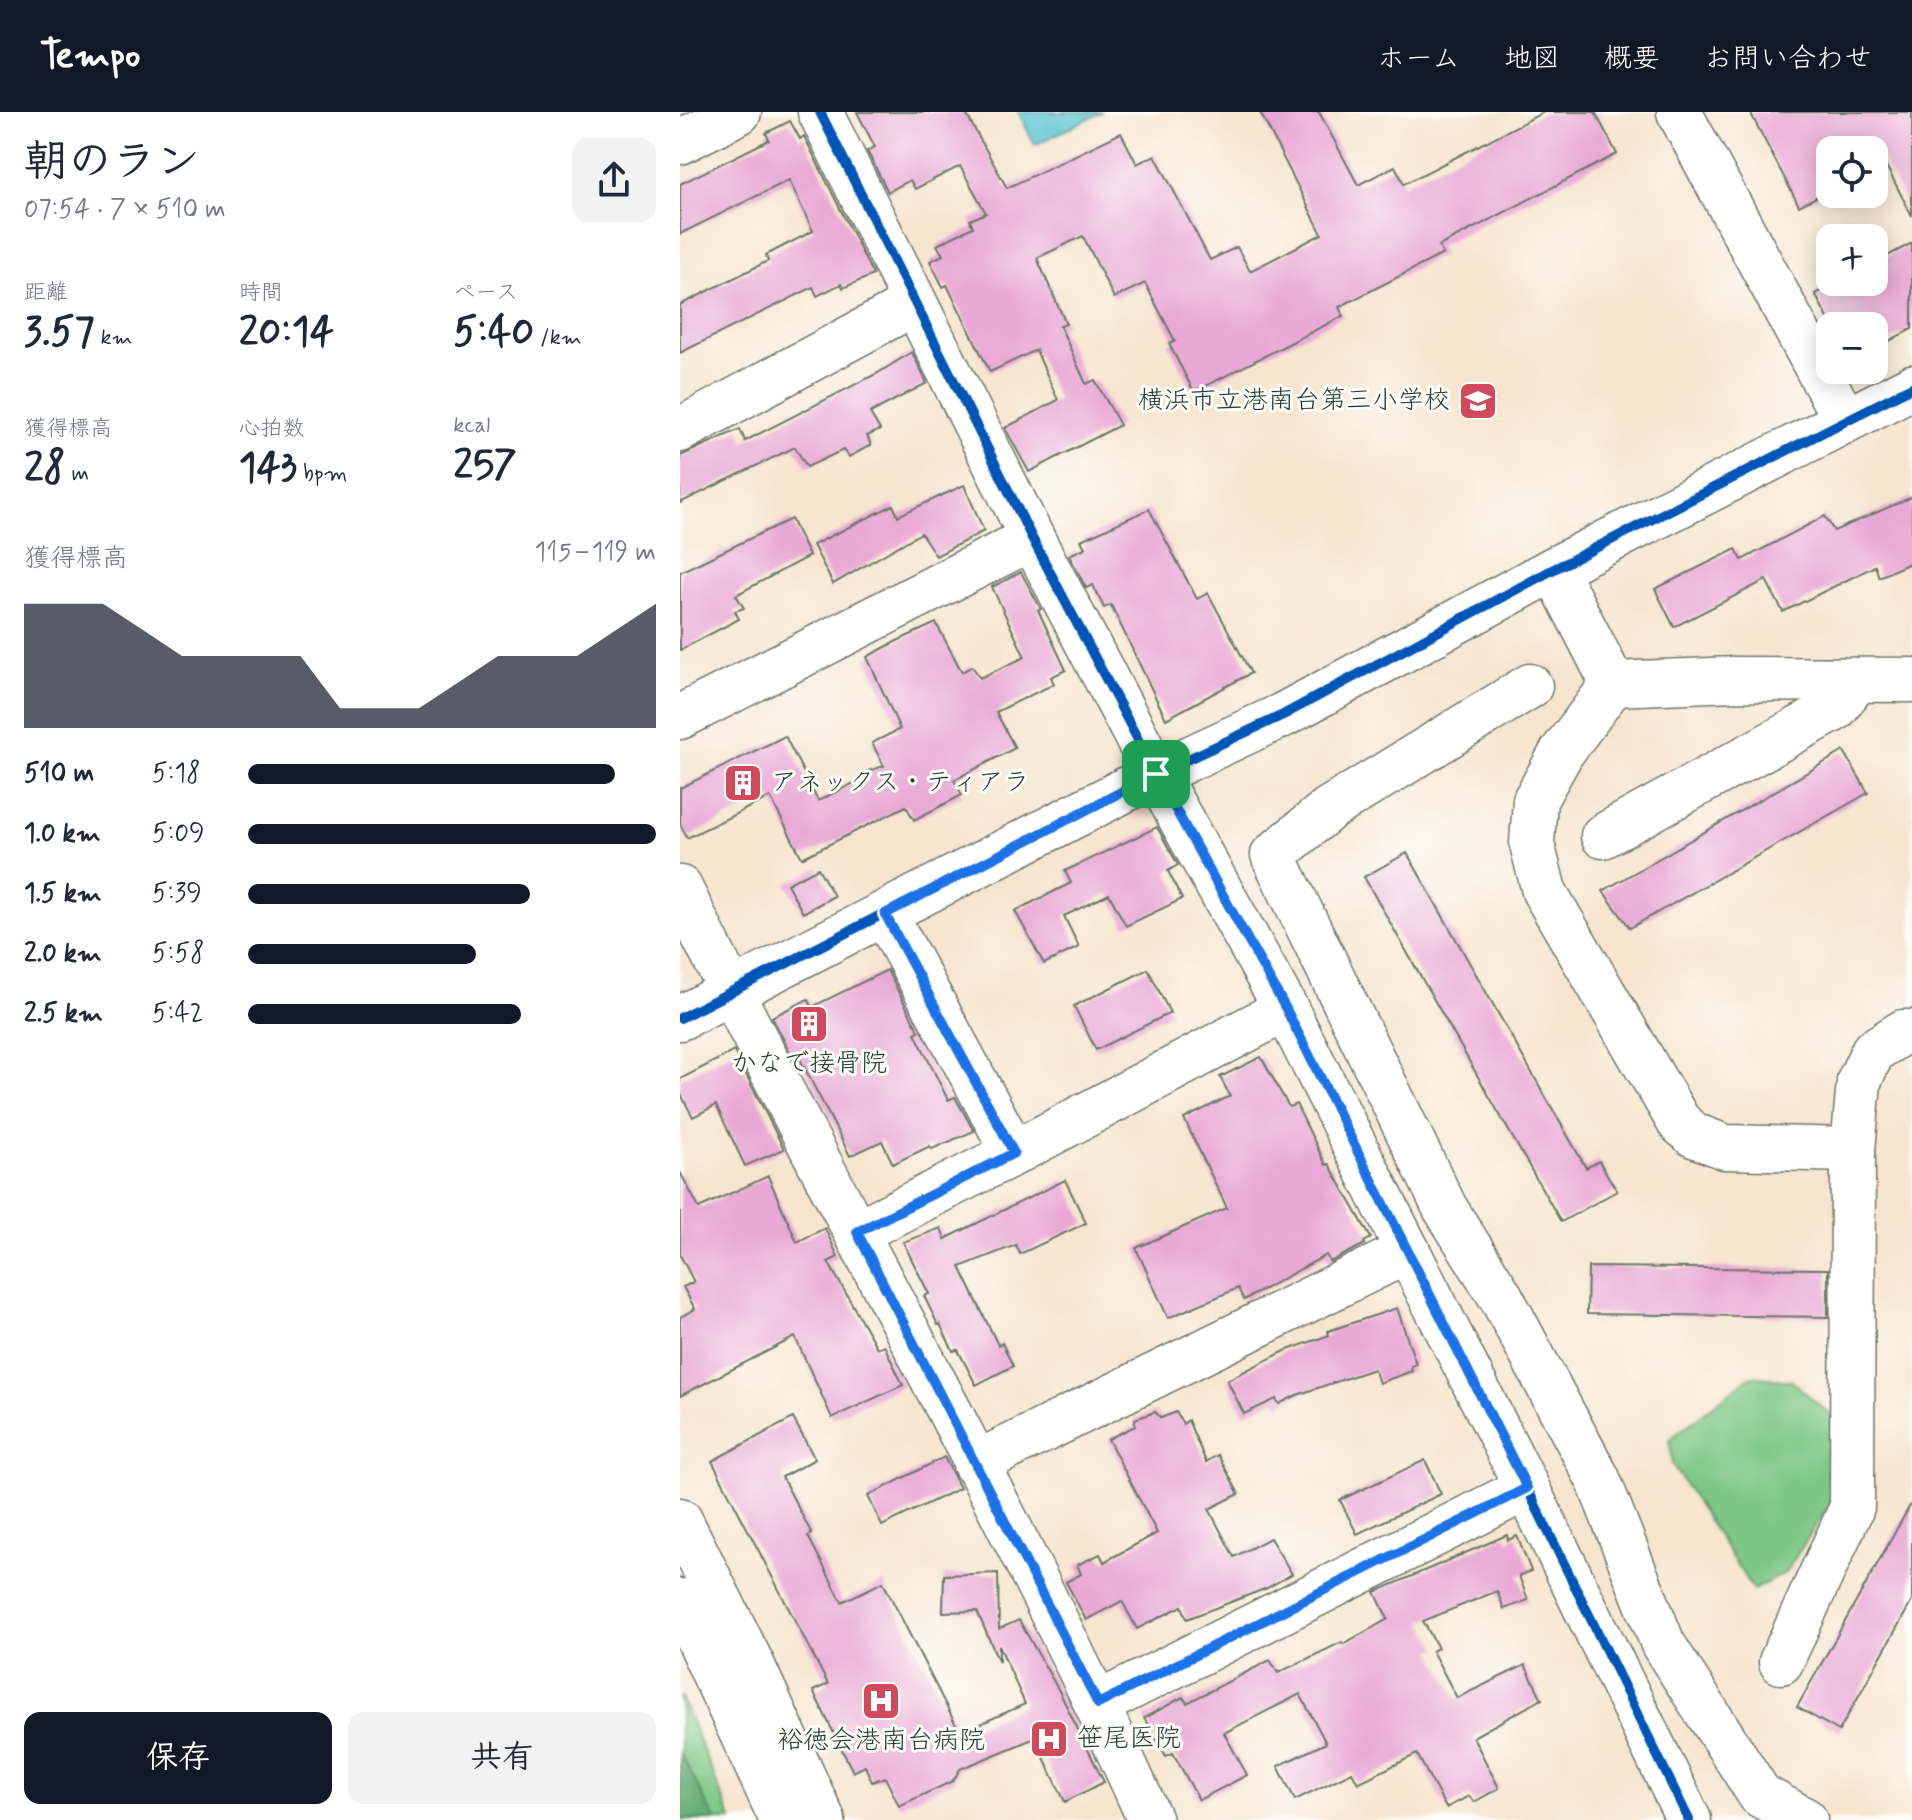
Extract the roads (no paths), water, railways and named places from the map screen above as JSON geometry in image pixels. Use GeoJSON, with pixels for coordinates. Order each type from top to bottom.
{"type":"FeatureCollection","features":[{"type":"Feature","properties":{"kind":"street"},"geometry":{"type":"LineString","coordinates":[[680,142],[739,112]]}},
{"type":"Feature","properties":{"kind":"street"},"geometry":{"type":"LineString","coordinates":[[820,112],[1032,538],[1156,774],[1286,1009],[1527,1488],[1689,1820]]}},
{"type":"Feature","properties":{"kind":"street"},"geometry":{"type":"LineString","coordinates":[[1679,112],[1845,420]]}},
{"type":"Feature","properties":{"kind":"street"},"geometry":{"type":"LineString","coordinates":[[680,430],[915,303]]}},
{"type":"Feature","properties":{"kind":"street"},"geometry":{"type":"LineString","coordinates":[[680,1018],[1156,774],[1283,715],[1554,569],[1912,387]]}},
{"type":"Feature","properties":{"kind":"street"},"geometry":{"type":"LineString","coordinates":[[680,717],[1032,538]]}},
{"type":"Feature","properties":{"kind":"street"},"geometry":{"type":"LineString","coordinates":[[1554,569],[1613,684]]}},
{"type":"Feature","properties":{"kind":"street"},"geometry":{"type":"LineString","coordinates":[[1613,684],[1735,679],[1912,680]]}},
{"type":"Feature","properties":{"kind":"street"},"geometry":{"type":"LineString","coordinates":[[1603,836],[1835,709],[1857,680]]}},
{"type":"Feature","properties":{"kind":"street"},"geometry":{"type":"LineString","coordinates":[[1613,684],[1562,752],[1535,800],[1532,844],[1544,891],[1679,1122],[1694,1135],[1725,1147],[1853,1150]]}},
{"type":"Feature","properties":{"kind":"street"},"geometry":{"type":"LineString","coordinates":[[1530,686],[1329,809],[1273,855],[1445,1208],[1501,1297],[1598,1479],[1663,1644],[1760,1795],[1805,1820]]}},
{"type":"Feature","properties":{"kind":"street"},"geometry":{"type":"LineString","coordinates":[[680,888],[731,993],[1098,1704],[1150,1820]]}},
{"type":"Feature","properties":{"kind":"street"},"geometry":{"type":"LineString","coordinates":[[885,914],[1014,1153]]}},
{"type":"Feature","properties":{"kind":"street"},"geometry":{"type":"LineString","coordinates":[[857,1232],[1286,1009]]}},
{"type":"Feature","properties":{"kind":"street"},"geometry":{"type":"LineString","coordinates":[[1781,1662],[1852,1507],[1853,1150],[1859,1081],[1873,1051],[1903,1032],[1912,1032]]}},
{"type":"Feature","properties":{"kind":"street"},"geometry":{"type":"LineString","coordinates":[[975,1464],[1408,1251]]}},
{"type":"Feature","properties":{"kind":"street"},"geometry":{"type":"LineString","coordinates":[[1098,1704],[1527,1488]]}},
{"type":"Feature","properties":{"kind":"street"},"geometry":{"type":"LineString","coordinates":[[680,1520],[751,1662],[823,1820]]}},
{"type":"Feature","properties":{"kind":"street"},"geometry":{"type":"LineString","coordinates":[[680,1601],[782,1820]]}},
{"type":"Feature","properties":{"kind":"water"},"geometry":{"type":"Polygon","coordinates":[[[1018,112],[1102,112],[1035,145],[1018,112]]]}},
{"type":"Feature","properties":{"kind":"place","name":"横浜市立港南台第三小学校"},"geometry":{"type":"Point","coordinates":[1478,401]}},
{"type":"Feature","properties":{"kind":"place","name":"アネックス・ティアラ"},"geometry":{"type":"Point","coordinates":[743,783]}},
{"type":"Feature","properties":{"kind":"place","name":"かなで接骨院"},"geometry":{"type":"Point","coordinates":[809,1024]}},
{"type":"Feature","properties":{"kind":"place","name":"裕徳会港南台病院"},"geometry":{"type":"Point","coordinates":[881,1701]}},
{"type":"Feature","properties":{"kind":"place","name":"笹尾医院"},"geometry":{"type":"Point","coordinates":[1049,1739]}}]}
